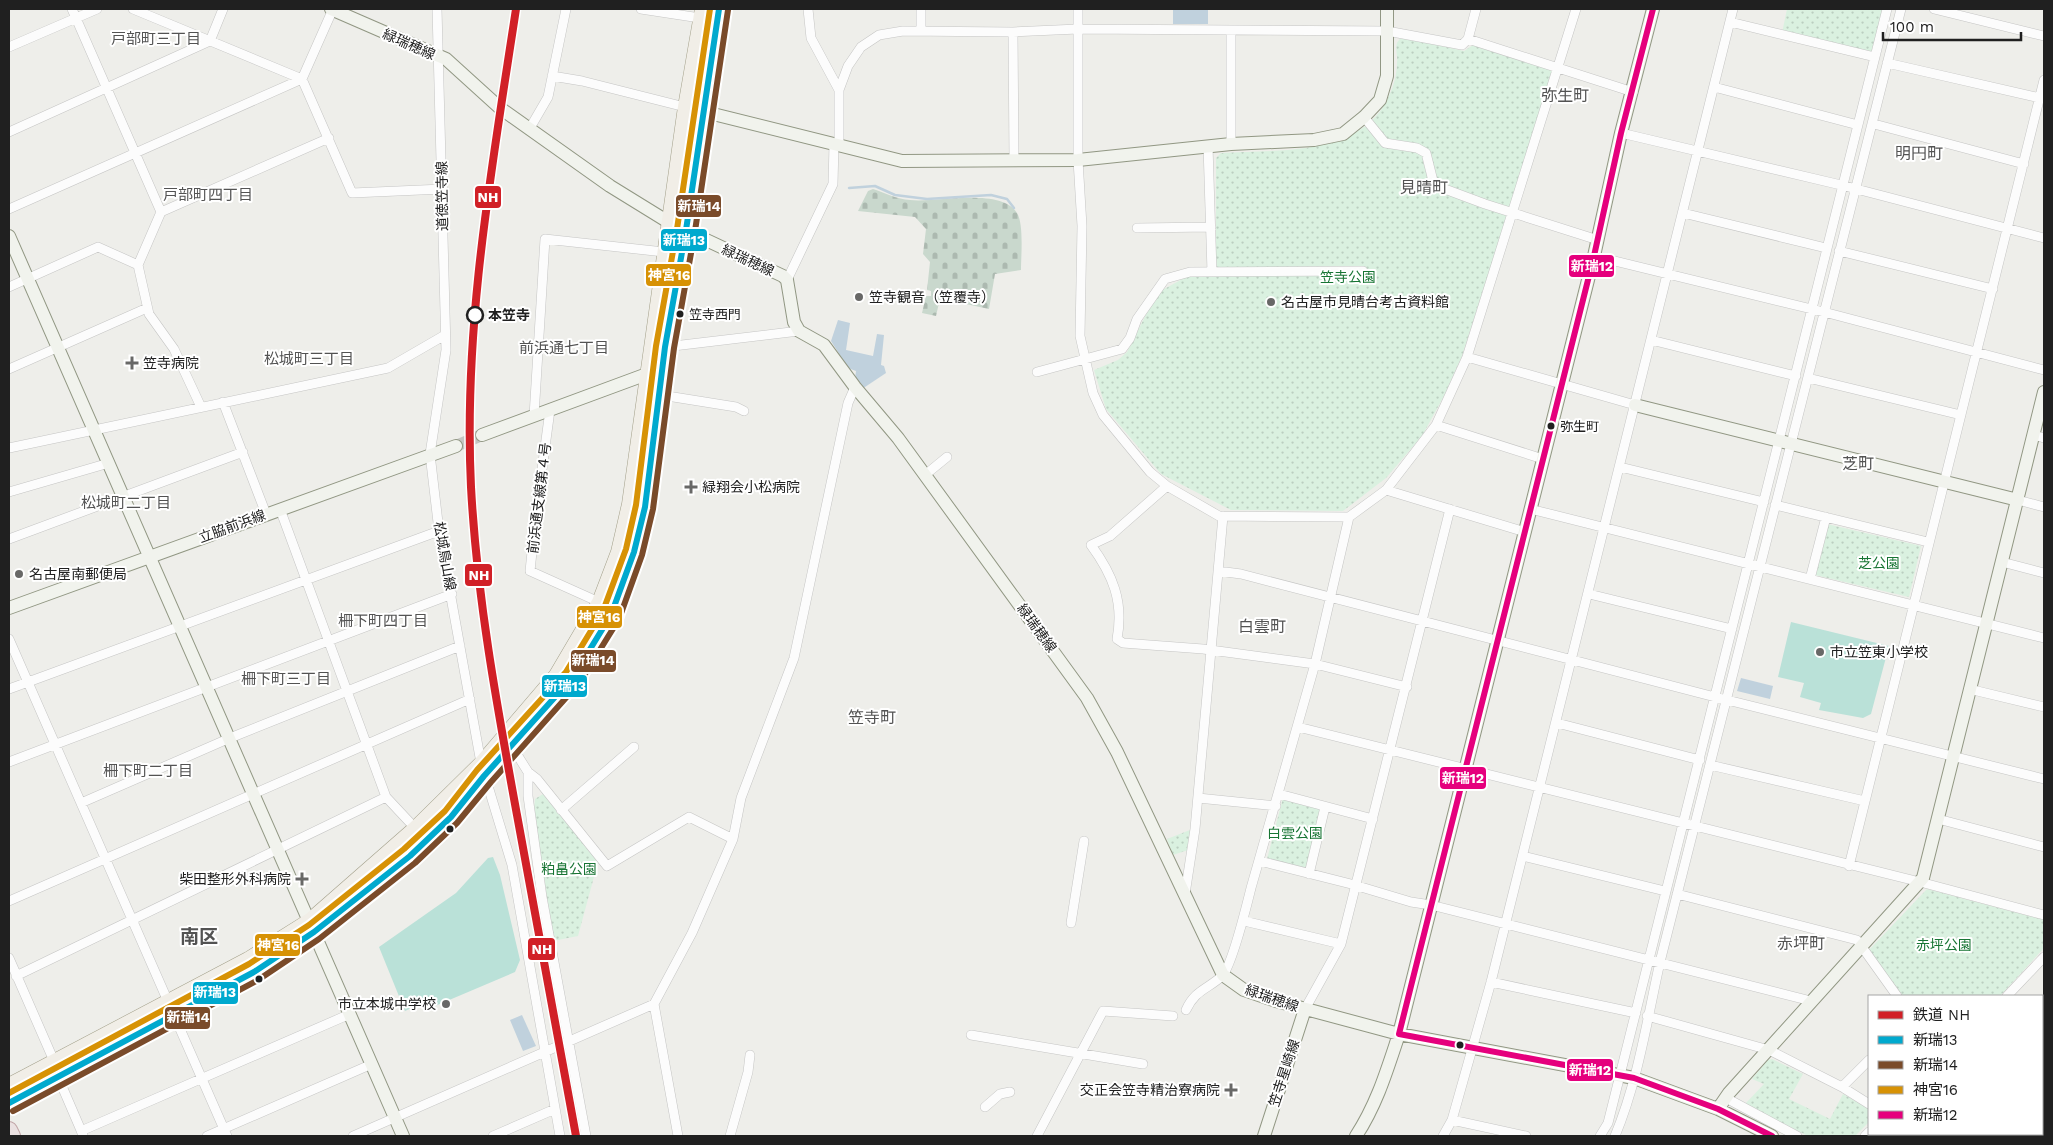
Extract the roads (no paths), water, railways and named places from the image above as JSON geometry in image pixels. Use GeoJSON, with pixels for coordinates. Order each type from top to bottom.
{"type":"FeatureCollection","features":[{"type":"Feature","properties":{"kind":"highway"},"geometry":{"type":"LineString","coordinates":[[9,1130],[12,1136]]}},
{"type":"Feature","properties":{"kind":"main road"},"geometry":{"type":"LineString","coordinates":[[9,1085],[312,926],[415,828],[511,745],[572,677],[611,614],[630,566],[646,506],[661,395],[665,347],[686,230],[719,9]]}},
{"type":"Feature","properties":{"kind":"main road"},"geometry":{"type":"LineString","coordinates":[[9,1103],[254,972],[312,926],[410,856],[451,817],[482,769],[556,675],[599,602],[618,552],[629,504],[685,107],[701,13]]}},
{"type":"Feature","properties":{"kind":"street"},"geometry":{"type":"LineString","coordinates":[[72,9],[161,212]]}},
{"type":"Feature","properties":{"kind":"street"},"geometry":{"type":"LineString","coordinates":[[9,47],[97,9]]}},
{"type":"Feature","properties":{"kind":"street"},"geometry":{"type":"LineString","coordinates":[[133,9],[302,79],[352,193],[442,189]]}},
{"type":"Feature","properties":{"kind":"street"},"geometry":{"type":"LineString","coordinates":[[9,132],[210,41],[223,9]]}},
{"type":"Feature","properties":{"kind":"street"},"geometry":{"type":"LineString","coordinates":[[9,209],[302,79],[332,9]]}},
{"type":"Feature","properties":{"kind":"street","name":"緑瑞穂線"},"geometry":{"type":"LineString","coordinates":[[332,9],[446,59],[496,104],[610,186],[670,223],[783,276],[787,280],[794,322],[799,331],[824,345],[854,387],[925,475],[1087,698],[1118,752],[1223,975],[1244,990],[1305,1010],[1399,1034],[1634,1078],[1722,1104],[1772,1136]]}},
{"type":"Feature","properties":{"kind":"street","name":"道徳笠寺線"},"geometry":{"type":"LineString","coordinates":[[437,9],[445,335]]}},
{"type":"Feature","properties":{"kind":"street"},"geometry":{"type":"LineString","coordinates":[[530,128],[548,96],[566,9]]}},
{"type":"Feature","properties":{"kind":"street"},"geometry":{"type":"LineString","coordinates":[[641,9],[701,13]]}},
{"type":"Feature","properties":{"kind":"street"},"geometry":{"type":"LineString","coordinates":[[808,9],[811,38],[839,90]]}},
{"type":"Feature","properties":{"kind":"street"},"geometry":{"type":"LineString","coordinates":[[920,9],[921,30]]}},
{"type":"Feature","properties":{"kind":"street"},"geometry":{"type":"LineString","coordinates":[[1078,9],[1078,160],[1082,226],[1080,336],[1093,393],[1103,416],[1150,472],[1166,486],[1223,516],[1349,516],[1386,490],[1436,425],[1467,357],[1576,9]]}},
{"type":"Feature","properties":{"kind":"street"},"geometry":{"type":"LineString","coordinates":[[552,76],[582,81],[902,161],[1078,160],[1231,144],[1314,140],[1343,134],[1364,117],[1380,100],[1387,76],[1387,9]]}},
{"type":"Feature","properties":{"kind":"street"},"geometry":{"type":"LineString","coordinates":[[787,280],[833,184],[837,145],[839,90],[848,66],[861,47],[879,35],[921,30],[1013,32],[1078,29],[1387,31],[1462,44],[1468,39],[1476,9]]}},
{"type":"Feature","properties":{"kind":"street"},"geometry":{"type":"LineString","coordinates":[[1356,1136],[1371,1112],[1381,1089],[1399,1034],[1598,240],[1621,133],[1654,9]]}},
{"type":"Feature","properties":{"kind":"street"},"geometry":{"type":"LineString","coordinates":[[1443,1136],[1452,1120],[1491,982],[1557,723],[1733,9]]}},
{"type":"Feature","properties":{"kind":"street"},"geometry":{"type":"LineString","coordinates":[[1615,1136],[1627,1106],[1660,962],[1696,826],[1775,505],[1796,376],[1841,185],[1887,9]]}},
{"type":"Feature","properties":{"kind":"street"},"geometry":{"type":"LineString","coordinates":[[1600,1136],[1608,1123],[1764,502],[1808,378],[1855,189],[1874,124],[1901,9]]}},
{"type":"Feature","properties":{"kind":"street"},"geometry":{"type":"LineString","coordinates":[[1934,9],[2044,36]]}},
{"type":"Feature","properties":{"kind":"street"},"geometry":{"type":"LineString","coordinates":[[1730,22],[1875,57]]}},
{"type":"Feature","properties":{"kind":"street"},"geometry":{"type":"LineString","coordinates":[[1231,30],[1231,144]]}},
{"type":"Feature","properties":{"kind":"street"},"geometry":{"type":"LineString","coordinates":[[1013,32],[1014,160]]}},
{"type":"Feature","properties":{"kind":"street"},"geometry":{"type":"LineString","coordinates":[[1468,39],[1633,92]]}},
{"type":"Feature","properties":{"kind":"street"},"geometry":{"type":"LineString","coordinates":[[1887,63],[2040,98]]}},
{"type":"Feature","properties":{"kind":"street"},"geometry":{"type":"LineString","coordinates":[[1849,866],[2044,80]]}},
{"type":"Feature","properties":{"kind":"street"},"geometry":{"type":"LineString","coordinates":[[1714,87],[1858,125]]}},
{"type":"Feature","properties":{"kind":"street"},"geometry":{"type":"LineString","coordinates":[[1364,117],[1385,143],[1417,148],[1426,153],[1434,185],[1512,213],[1598,240]]}},
{"type":"Feature","properties":{"kind":"street"},"geometry":{"type":"LineString","coordinates":[[1874,124],[2024,164]]}},
{"type":"Feature","properties":{"kind":"street"},"geometry":{"type":"LineString","coordinates":[[1621,133],[1841,185],[2044,238]]}},
{"type":"Feature","properties":{"kind":"street"},"geometry":{"type":"LineString","coordinates":[[201,407],[174,349],[147,308],[138,265],[161,212],[329,138]]}},
{"type":"Feature","properties":{"kind":"street"},"geometry":{"type":"LineString","coordinates":[[1208,146],[1212,272]]}},
{"type":"Feature","properties":{"kind":"street"},"geometry":{"type":"LineString","coordinates":[[1683,213],[1826,248]]}},
{"type":"Feature","properties":{"kind":"street"},"geometry":{"type":"LineString","coordinates":[[1137,228],[1211,227]]}},
{"type":"Feature","properties":{"kind":"street"},"geometry":{"type":"LineString","coordinates":[[9,236],[57,348],[151,556],[206,688],[230,738],[403,1136]]}},
{"type":"Feature","properties":{"kind":"street"},"geometry":{"type":"LineString","coordinates":[[534,416],[545,239],[664,252]]}},
{"type":"Feature","properties":{"kind":"street"},"geometry":{"type":"LineString","coordinates":[[9,287],[98,247],[138,265]]}},
{"type":"Feature","properties":{"kind":"street"},"geometry":{"type":"LineString","coordinates":[[1839,251],[1993,289]]}},
{"type":"Feature","properties":{"kind":"street"},"geometry":{"type":"LineString","coordinates":[[1594,256],[1824,312],[2044,370]]}},
{"type":"Feature","properties":{"kind":"street"},"geometry":{"type":"LineString","coordinates":[[1037,372],[1122,349],[1130,338],[1137,319],[1165,279],[1190,272],[1363,271]]}},
{"type":"Feature","properties":{"kind":"street"},"geometry":{"type":"LineString","coordinates":[[9,369],[147,308]]}},
{"type":"Feature","properties":{"kind":"street"},"geometry":{"type":"LineString","coordinates":[[665,347],[799,331]]}},
{"type":"Feature","properties":{"kind":"street"},"geometry":{"type":"LineString","coordinates":[[9,448],[388,368],[445,335]]}},
{"type":"Feature","properties":{"kind":"street","name":"松城鳥山線"},"geometry":{"type":"LineString","coordinates":[[445,335],[446,350],[430,454],[439,531],[452,594],[482,769],[512,865],[560,1136]]}},
{"type":"Feature","properties":{"kind":"street"},"geometry":{"type":"LineString","coordinates":[[1651,340],[1796,376]]}},
{"type":"Feature","properties":{"kind":"street"},"geometry":{"type":"LineString","coordinates":[[1467,357],[1635,405],[2044,507]]}},
{"type":"Feature","properties":{"kind":"street"},"geometry":{"type":"LineString","coordinates":[[482,435],[647,374],[663,372]]}},
{"type":"Feature","properties":{"kind":"street"},"geometry":{"type":"LineString","coordinates":[[1808,378],[1962,415]]}},
{"type":"Feature","properties":{"kind":"street"},"geometry":{"type":"LineString","coordinates":[[353,1136],[654,1004],[692,933],[733,839],[741,798],[794,658],[848,404],[854,387]]}},
{"type":"Feature","properties":{"kind":"street"},"geometry":{"type":"LineString","coordinates":[[1797,1136],[1722,1104],[1923,878],[1952,756],[2018,500],[2039,437],[2044,392]]}},
{"type":"Feature","properties":{"kind":"street"},"geometry":{"type":"LineString","coordinates":[[661,395],[736,406],[744,411]]}},
{"type":"Feature","properties":{"kind":"street"},"geometry":{"type":"LineString","coordinates":[[224,402],[266,514]]}},
{"type":"Feature","properties":{"kind":"street","name":"前浜通支線第４号"},"geometry":{"type":"LineString","coordinates":[[550,410],[530,571],[599,602]]}},
{"type":"Feature","properties":{"kind":"street"},"geometry":{"type":"LineString","coordinates":[[1436,425],[1543,459]]}},
{"type":"Feature","properties":{"kind":"street","name":"立脇前浜線"},"geometry":{"type":"LineString","coordinates":[[9,608],[456,446]]}},
{"type":"Feature","properties":{"kind":"street"},"geometry":{"type":"LineString","coordinates":[[9,539],[243,452]]}},
{"type":"Feature","properties":{"kind":"street"},"geometry":{"type":"LineString","coordinates":[[925,475],[947,457]]}},
{"type":"Feature","properties":{"kind":"street"},"geometry":{"type":"LineString","coordinates":[[9,492],[109,463]]}},
{"type":"Feature","properties":{"kind":"street"},"geometry":{"type":"LineString","coordinates":[[1620,467],[1764,502]]}},
{"type":"Feature","properties":{"kind":"street"},"geometry":{"type":"LineString","coordinates":[[1166,486],[1110,536],[1091,545],[1115,585],[1120,610],[1117,639],[1123,642],[1211,650],[1315,664],[1407,687]]}},
{"type":"Feature","properties":{"kind":"street"},"geometry":{"type":"LineString","coordinates":[[1386,490],[1525,532]]}},
{"type":"Feature","properties":{"kind":"street"},"geometry":{"type":"LineString","coordinates":[[1775,505],[1928,542]]}},
{"type":"Feature","properties":{"kind":"street"},"geometry":{"type":"LineString","coordinates":[[280,509],[386,797],[415,828]]}},
{"type":"Feature","properties":{"kind":"street"},"geometry":{"type":"LineString","coordinates":[[1305,1010],[1341,944],[1407,687],[1450,509]]}},
{"type":"Feature","properties":{"kind":"street"},"geometry":{"type":"LineString","coordinates":[[1530,509],[2044,638]]}},
{"type":"Feature","properties":{"kind":"street"},"geometry":{"type":"LineString","coordinates":[[1185,896],[1198,798],[1223,516]]}},
{"type":"Feature","properties":{"kind":"street"},"geometry":{"type":"LineString","coordinates":[[1186,1010],[1191,999],[1223,975],[1244,921],[1251,888],[1276,806],[1315,664],[1349,516]]}},
{"type":"Feature","properties":{"kind":"street"},"geometry":{"type":"LineString","coordinates":[[1810,579],[1826,517]]}},
{"type":"Feature","properties":{"kind":"street"},"geometry":{"type":"LineString","coordinates":[[9,689],[439,531]]}},
{"type":"Feature","properties":{"kind":"street"},"geometry":{"type":"LineString","coordinates":[[2002,562],[2044,573]]}},
{"type":"Feature","properties":{"kind":"street"},"geometry":{"type":"LineString","coordinates":[[1218,571],[1241,574],[1331,596],[1715,697],[2044,779]]}},
{"type":"Feature","properties":{"kind":"street"},"geometry":{"type":"LineString","coordinates":[[9,762],[452,594]]}},
{"type":"Feature","properties":{"kind":"street"},"geometry":{"type":"LineString","coordinates":[[1588,594],[1732,630]]}},
{"type":"Feature","properties":{"kind":"street"},"geometry":{"type":"LineString","coordinates":[[9,639],[225,1132]]}},
{"type":"Feature","properties":{"kind":"street"},"geometry":{"type":"LineString","coordinates":[[81,802],[230,738],[460,646]]}},
{"type":"Feature","properties":{"kind":"street"},"geometry":{"type":"LineString","coordinates":[[1969,690],[2044,707]]}},
{"type":"Feature","properties":{"kind":"street"},"geometry":{"type":"LineString","coordinates":[[9,901],[470,699]]}},
{"type":"Feature","properties":{"kind":"street"},"geometry":{"type":"LineString","coordinates":[[1557,723],[1700,760]]}},
{"type":"Feature","properties":{"kind":"street"},"geometry":{"type":"LineString","coordinates":[[1298,727],[2044,914]]}},
{"type":"Feature","properties":{"kind":"street"},"geometry":{"type":"LineString","coordinates":[[511,745],[528,772],[537,779],[607,866],[689,816],[733,839]]}},
{"type":"Feature","properties":{"kind":"street"},"geometry":{"type":"LineString","coordinates":[[561,810],[634,747]]}},
{"type":"Feature","properties":{"kind":"street"},"geometry":{"type":"LineString","coordinates":[[1710,765],[1865,801]]}},
{"type":"Feature","properties":{"kind":"street"},"geometry":{"type":"LineString","coordinates":[[528,772],[528,796],[542,897],[586,1136]]}},
{"type":"Feature","properties":{"kind":"street"},"geometry":{"type":"LineString","coordinates":[[1279,794],[1373,819]]}},
{"type":"Feature","properties":{"kind":"street"},"geometry":{"type":"LineString","coordinates":[[16,976],[386,797]]}},
{"type":"Feature","properties":{"kind":"street"},"geometry":{"type":"LineString","coordinates":[[1198,798],[1276,806]]}},
{"type":"Feature","properties":{"kind":"street"},"geometry":{"type":"LineString","coordinates":[[1309,874],[1325,807]]}},
{"type":"Feature","properties":{"kind":"street"},"geometry":{"type":"LineString","coordinates":[[1938,819],[2044,847]]}},
{"type":"Feature","properties":{"kind":"street"},"geometry":{"type":"LineString","coordinates":[[1071,923],[1084,841]]}},
{"type":"Feature","properties":{"kind":"street"},"geometry":{"type":"LineString","coordinates":[[1523,856],[1665,891]]}},
{"type":"Feature","properties":{"kind":"street"},"geometry":{"type":"LineString","coordinates":[[1260,861],[1411,902],[1431,905],[1812,1001]]}},
{"type":"Feature","properties":{"kind":"street"},"geometry":{"type":"LineString","coordinates":[[1677,894],[1857,940],[1896,995]]}},
{"type":"Feature","properties":{"kind":"street"},"geometry":{"type":"LineString","coordinates":[[1244,921],[1341,944]]}},
{"type":"Feature","properties":{"kind":"street"},"geometry":{"type":"LineString","coordinates":[[2008,995],[2044,957]]}},
{"type":"Feature","properties":{"kind":"street"},"geometry":{"type":"LineString","coordinates":[[9,958],[54,1061]]}},
{"type":"Feature","properties":{"kind":"street"},"geometry":{"type":"LineString","coordinates":[[1491,982],[1636,1014]]}},
{"type":"Feature","properties":{"kind":"street"},"geometry":{"type":"LineString","coordinates":[[654,1004],[678,1136]]}},
{"type":"Feature","properties":{"kind":"street","name":"笠寺星崎線"},"geometry":{"type":"LineString","coordinates":[[1264,1136],[1305,1010]]}},
{"type":"Feature","properties":{"kind":"street"},"geometry":{"type":"LineString","coordinates":[[1037,1136],[1103,1011],[1173,1016]]}},
{"type":"Feature","properties":{"kind":"street"},"geometry":{"type":"LineString","coordinates":[[58,1077],[82,1134],[202,1078],[350,1014]]}},
{"type":"Feature","properties":{"kind":"street"},"geometry":{"type":"LineString","coordinates":[[1648,1016],[1769,1050],[1842,1087],[1868,1103]]}},
{"type":"Feature","properties":{"kind":"street"},"geometry":{"type":"LineString","coordinates":[[971,1035],[1143,1064]]}},
{"type":"Feature","properties":{"kind":"street"},"geometry":{"type":"LineString","coordinates":[[730,1136],[748,1072],[750,1055]]}},
{"type":"Feature","properties":{"kind":"street"},"geometry":{"type":"LineString","coordinates":[[1842,1087],[1868,1061]]}},
{"type":"Feature","properties":{"kind":"street"},"geometry":{"type":"LineString","coordinates":[[207,1136],[225,1132],[372,1064]]}},
{"type":"Feature","properties":{"kind":"street"},"geometry":{"type":"LineString","coordinates":[[985,1107],[1000,1094],[1010,1092]]}},
{"type":"Feature","properties":{"kind":"street"},"geometry":{"type":"LineString","coordinates":[[493,1136],[555,1109]]}},
{"type":"Feature","properties":{"kind":"street"},"geometry":{"type":"LineString","coordinates":[[1452,1120],[1526,1136]]}},
{"type":"Feature","properties":{"kind":"waterway"},"geometry":{"type":"LineString","coordinates":[[849,188],[875,186],[895,195],[927,199],[991,195],[1007,199],[1014,208]]}},
{"type":"Feature","properties":{"kind":"tunnel"},"geometry":{"type":"LineString","coordinates":[[456,446],[482,435]]}},
{"type":"Feature","properties":{"kind":"rail line","name":"NH"},"geometry":{"type":"LineString","coordinates":[[516,9],[489,187],[475,307],[471,367],[471,487],[478,570],[495,693],[576,1136]]}},
{"type":"Feature","properties":{"kind":"place","name":"笠寺観音（笠覆寺）"},"geometry":{"type":"Point","coordinates":[859,297]}},
{"type":"Feature","properties":{"kind":"place","name":"名古屋市見晴台考古資料館"},"geometry":{"type":"Point","coordinates":[1271,302]}},
{"type":"Feature","properties":{"kind":"place","name":"笠寺西門"},"geometry":{"type":"Point","coordinates":[680,314]}},
{"type":"Feature","properties":{"kind":"place","name":"本笠寺"},"geometry":{"type":"Point","coordinates":[475,315]}},
{"type":"Feature","properties":{"kind":"place","name":"笠寺病院"},"geometry":{"type":"Point","coordinates":[132,363]}},
{"type":"Feature","properties":{"kind":"place","name":"弥生町"},"geometry":{"type":"Point","coordinates":[1551,426]}},
{"type":"Feature","properties":{"kind":"place","name":"緑翔会小松病院"},"geometry":{"type":"Point","coordinates":[691,487]}},
{"type":"Feature","properties":{"kind":"place","name":"名古屋南郵便局"},"geometry":{"type":"Point","coordinates":[19,574]}},
{"type":"Feature","properties":{"kind":"place","name":"市立笠東小学校"},"geometry":{"type":"Point","coordinates":[1820,652]}},
{"type":"Feature","properties":{"kind":"place","name":"柴田整形外科病院"},"geometry":{"type":"Point","coordinates":[302,879]}},
{"type":"Feature","properties":{"kind":"place","name":"市立本城中学校"},"geometry":{"type":"Point","coordinates":[446,1004]}},
{"type":"Feature","properties":{"kind":"place","name":"交正会笠寺精治寮病院"},"geometry":{"type":"Point","coordinates":[1231,1090]}},
{"type":"Feature","properties":{"kind":"district","name":"戸部町三丁目"},"geometry":{"type":"Point","coordinates":[156,39]}},
{"type":"Feature","properties":{"kind":"district","name":"弥生町"},"geometry":{"type":"Point","coordinates":[1565,95]}},
{"type":"Feature","properties":{"kind":"district","name":"明円町"},"geometry":{"type":"Point","coordinates":[1919,153]}},
{"type":"Feature","properties":{"kind":"district","name":"見晴町"},"geometry":{"type":"Point","coordinates":[1424,187]}},
{"type":"Feature","properties":{"kind":"district","name":"戸部町四丁目"},"geometry":{"type":"Point","coordinates":[208,195]}},
{"type":"Feature","properties":{"kind":"district","name":"前浜通七丁目"},"geometry":{"type":"Point","coordinates":[564,348]}},
{"type":"Feature","properties":{"kind":"district","name":"松城町三丁目"},"geometry":{"type":"Point","coordinates":[309,359]}},
{"type":"Feature","properties":{"kind":"district","name":"芝町"},"geometry":{"type":"Point","coordinates":[1858,463]}},
{"type":"Feature","properties":{"kind":"district","name":"松城町二丁目"},"geometry":{"type":"Point","coordinates":[126,503]}},
{"type":"Feature","properties":{"kind":"district","name":"柵下町四丁目"},"geometry":{"type":"Point","coordinates":[383,621]}},
{"type":"Feature","properties":{"kind":"district","name":"白雲町"},"geometry":{"type":"Point","coordinates":[1262,626]}},
{"type":"Feature","properties":{"kind":"district","name":"柵下町三丁目"},"geometry":{"type":"Point","coordinates":[286,679]}},
{"type":"Feature","properties":{"kind":"district","name":"笠寺町"},"geometry":{"type":"Point","coordinates":[872,717]}},
{"type":"Feature","properties":{"kind":"district","name":"柵下町二丁目"},"geometry":{"type":"Point","coordinates":[148,771]}},
{"type":"Feature","properties":{"kind":"district","name":"南区"},"geometry":{"type":"Point","coordinates":[199,936]}},
{"type":"Feature","properties":{"kind":"district","name":"赤坪町"},"geometry":{"type":"Point","coordinates":[1801,943]}},
{"type":"Feature","properties":{"kind":"park label","name":"笠寺公園"},"geometry":{"type":"Point","coordinates":[1348,277]}},
{"type":"Feature","properties":{"kind":"park label","name":"芝公園"},"geometry":{"type":"Point","coordinates":[1879,563]}},
{"type":"Feature","properties":{"kind":"park label","name":"白雲公園"},"geometry":{"type":"Point","coordinates":[1295,833]}},
{"type":"Feature","properties":{"kind":"park label","name":"粕畠公園"},"geometry":{"type":"Point","coordinates":[569,869]}},
{"type":"Feature","properties":{"kind":"park label","name":"赤坪公園"},"geometry":{"type":"Point","coordinates":[1944,945]}}]}
